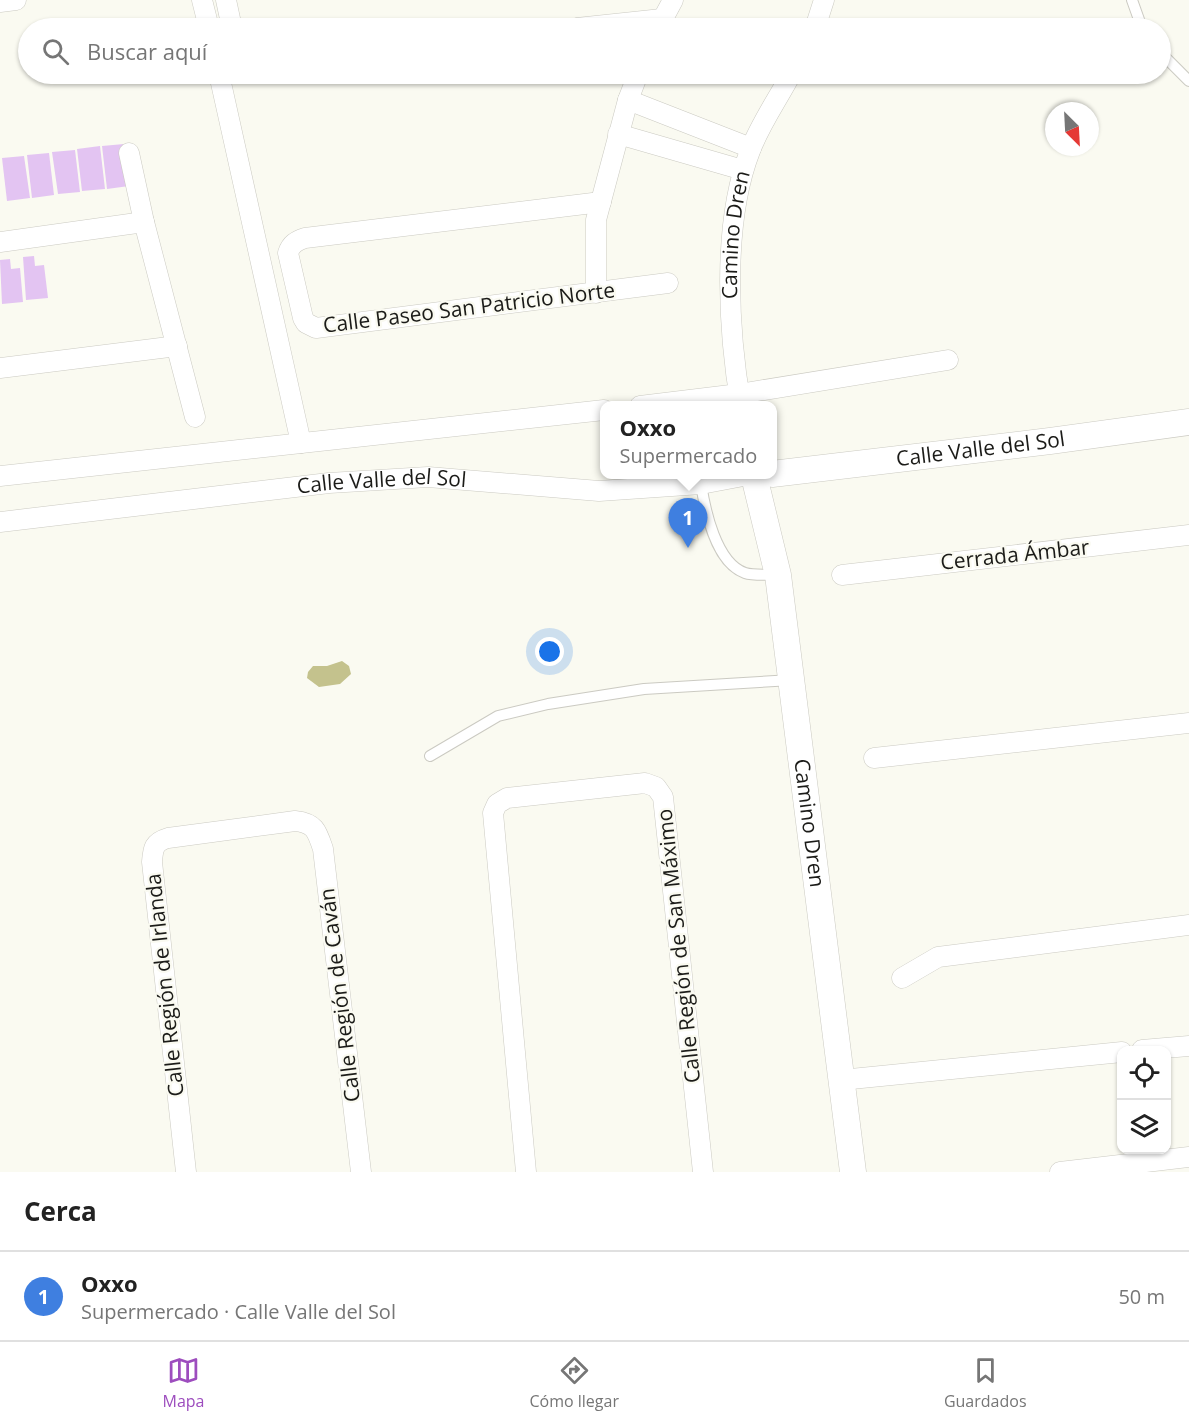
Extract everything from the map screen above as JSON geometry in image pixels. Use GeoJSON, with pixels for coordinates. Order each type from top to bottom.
{"type":"FeatureCollection","features":[{"type":"Feature","properties":{"kind":"street"},"geometry":{"type":"LineString","coordinates":[[0,2],[16,0]]}},
{"type":"Feature","properties":{"kind":"street"},"geometry":{"type":"LineString","coordinates":[[202,0],[206,18]]}},
{"type":"Feature","properties":{"kind":"street"},"geometry":{"type":"LineString","coordinates":[[226,0],[230,18]]}},
{"type":"Feature","properties":{"kind":"street"},"geometry":{"type":"LineString","coordinates":[[663,18],[673,0]]}},
{"type":"Feature","properties":{"kind":"street"},"geometry":{"type":"LineString","coordinates":[[818,18],[824,0]]}},
{"type":"Feature","properties":{"kind":"street"},"geometry":{"type":"LineString","coordinates":[[221,84],[301,443]]}},
{"type":"Feature","properties":{"kind":"street"},"geometry":{"type":"LineString","coordinates":[[596,293],[596,220],[618,134],[635,84]]}},
{"type":"Feature","properties":{"kind":"street","name":"Camino Dren"},"geometry":{"type":"LineString","coordinates":[[740,400],[731,280],[737,202],[743,170],[751,148],[786,84]]}},
{"type":"Feature","properties":{"kind":"street"},"geometry":{"type":"LineString","coordinates":[[628,100],[751,148]]}},
{"type":"Feature","properties":{"kind":"street"},"geometry":{"type":"LineString","coordinates":[[618,134],[743,170]]}},
{"type":"Feature","properties":{"kind":"street"},"geometry":{"type":"LineString","coordinates":[[129,153],[144,222],[195,417]]}},
{"type":"Feature","properties":{"kind":"street","name":"Calle Paseo San Patricio Norte"},"geometry":{"type":"LineString","coordinates":[[601,202],[305,238],[293,244],[288,253],[303,318],[306,323],[316,328],[668,283]]}},
{"type":"Feature","properties":{"kind":"street"},"geometry":{"type":"LineString","coordinates":[[0,242],[144,222]]}},
{"type":"Feature","properties":{"kind":"street"},"geometry":{"type":"LineString","coordinates":[[0,368],[177,346]]}},
{"type":"Feature","properties":{"kind":"street"},"geometry":{"type":"LineString","coordinates":[[720,401],[740,400],[948,360]]}},
{"type":"Feature","properties":{"kind":"street"},"geometry":{"type":"LineString","coordinates":[[0,476],[600,410]]}},
{"type":"Feature","properties":{"kind":"street","name":"Calle Valle del Sol"},"geometry":{"type":"LineString","coordinates":[[777,473],[1189,422]]}},
{"type":"Feature","properties":{"kind":"street","name":"Calle Valle del Sol"},"geometry":{"type":"LineString","coordinates":[[0,522],[318,484],[417,478],[599,490],[702,484],[735,479]]}},
{"type":"Feature","properties":{"kind":"street","name":"Camino Dren"},"geometry":{"type":"LineString","coordinates":[[762,479],[778,575],[792,680],[853,1172]]}},
{"type":"Feature","properties":{"kind":"street","name":"Cerrada Ámbar"},"geometry":{"type":"LineString","coordinates":[[842,575],[1189,535]]}},
{"type":"Feature","properties":{"kind":"street"},"geometry":{"type":"LineString","coordinates":[[874,759],[1189,723]]}},
{"type":"Feature","properties":{"kind":"street","name":"Calle Región de San Máximo"},"geometry":{"type":"LineString","coordinates":[[526,1172],[493,813],[497,804],[507,798],[645,783],[656,787],[663,797],[703,1172]]}},
{"type":"Feature","properties":{"kind":"street","name":"Calle Región de Irlanda"},"geometry":{"type":"LineString","coordinates":[[186,1172],[153,874],[153,850],[159,841],[168,838],[295,821],[308,822]]}},
{"type":"Feature","properties":{"kind":"street","name":"Calle Región de Caván"},"geometry":{"type":"LineString","coordinates":[[308,822],[319,835],[323,849],[361,1172]]}},
{"type":"Feature","properties":{"kind":"street"},"geometry":{"type":"LineString","coordinates":[[902,978],[938,957],[1189,925]]}},
{"type":"Feature","properties":{"kind":"street"},"geometry":{"type":"LineString","coordinates":[[1171,1048],[1189,1046]]}},
{"type":"Feature","properties":{"kind":"street"},"geometry":{"type":"LineString","coordinates":[[841,1080],[1117,1052]]}},
{"type":"Feature","properties":{"kind":"street"},"geometry":{"type":"LineString","coordinates":[[1060,1172],[1150,1167],[1189,1158]]}},
{"type":"Feature","properties":{"kind":"lane"},"geometry":{"type":"LineString","coordinates":[[1132,0],[1138,18]]}},
{"type":"Feature","properties":{"kind":"lane"},"geometry":{"type":"LineString","coordinates":[[1171,62],[1189,81]]}},
{"type":"Feature","properties":{"kind":"lane"},"geometry":{"type":"LineString","coordinates":[[702,484],[705,509],[711,527],[730,563],[744,573],[778,575]]}},
{"type":"Feature","properties":{"kind":"lane"},"geometry":{"type":"LineString","coordinates":[[430,756],[498,716],[548,704],[644,689],[792,680]]}},
{"type":"Feature","properties":{"kind":"shaded area"},"geometry":{"type":"Polygon","coordinates":[[[342,661],[349,666],[351,674],[340,684],[319,687],[307,678],[313,666],[327,666],[342,661]]]}},
{"type":"Feature","properties":{"kind":"building"},"geometry":{"type":"Polygon","coordinates":[[[124,144],[129,186],[107,189],[102,146],[124,144]]]}},
{"type":"Feature","properties":{"kind":"building"},"geometry":{"type":"Polygon","coordinates":[[[100,146],[105,189],[82,191],[77,149],[100,146]]]}},
{"type":"Feature","properties":{"kind":"building"},"geometry":{"type":"Polygon","coordinates":[[[75,150],[80,192],[58,194],[52,152],[75,150]]]}},
{"type":"Feature","properties":{"kind":"building"},"geometry":{"type":"Polygon","coordinates":[[[49,153],[54,195],[32,198],[27,155],[49,153]]]}},
{"type":"Feature","properties":{"kind":"building"},"geometry":{"type":"Polygon","coordinates":[[[24,156],[30,198],[7,201],[2,158],[24,156]]]}},
{"type":"Feature","properties":{"kind":"building"},"geometry":{"type":"Polygon","coordinates":[[[34,256],[35,266],[44,265],[48,298],[26,300],[23,257],[34,256]]]}},
{"type":"Feature","properties":{"kind":"building"},"geometry":{"type":"Polygon","coordinates":[[[10,259],[11,269],[20,268],[23,302],[2,304],[0,260],[10,259]]]}},
{"type":"Feature","properties":{"kind":"place","name":"Oxxo"},"geometry":{"type":"Point","coordinates":[688,548]}}]}
